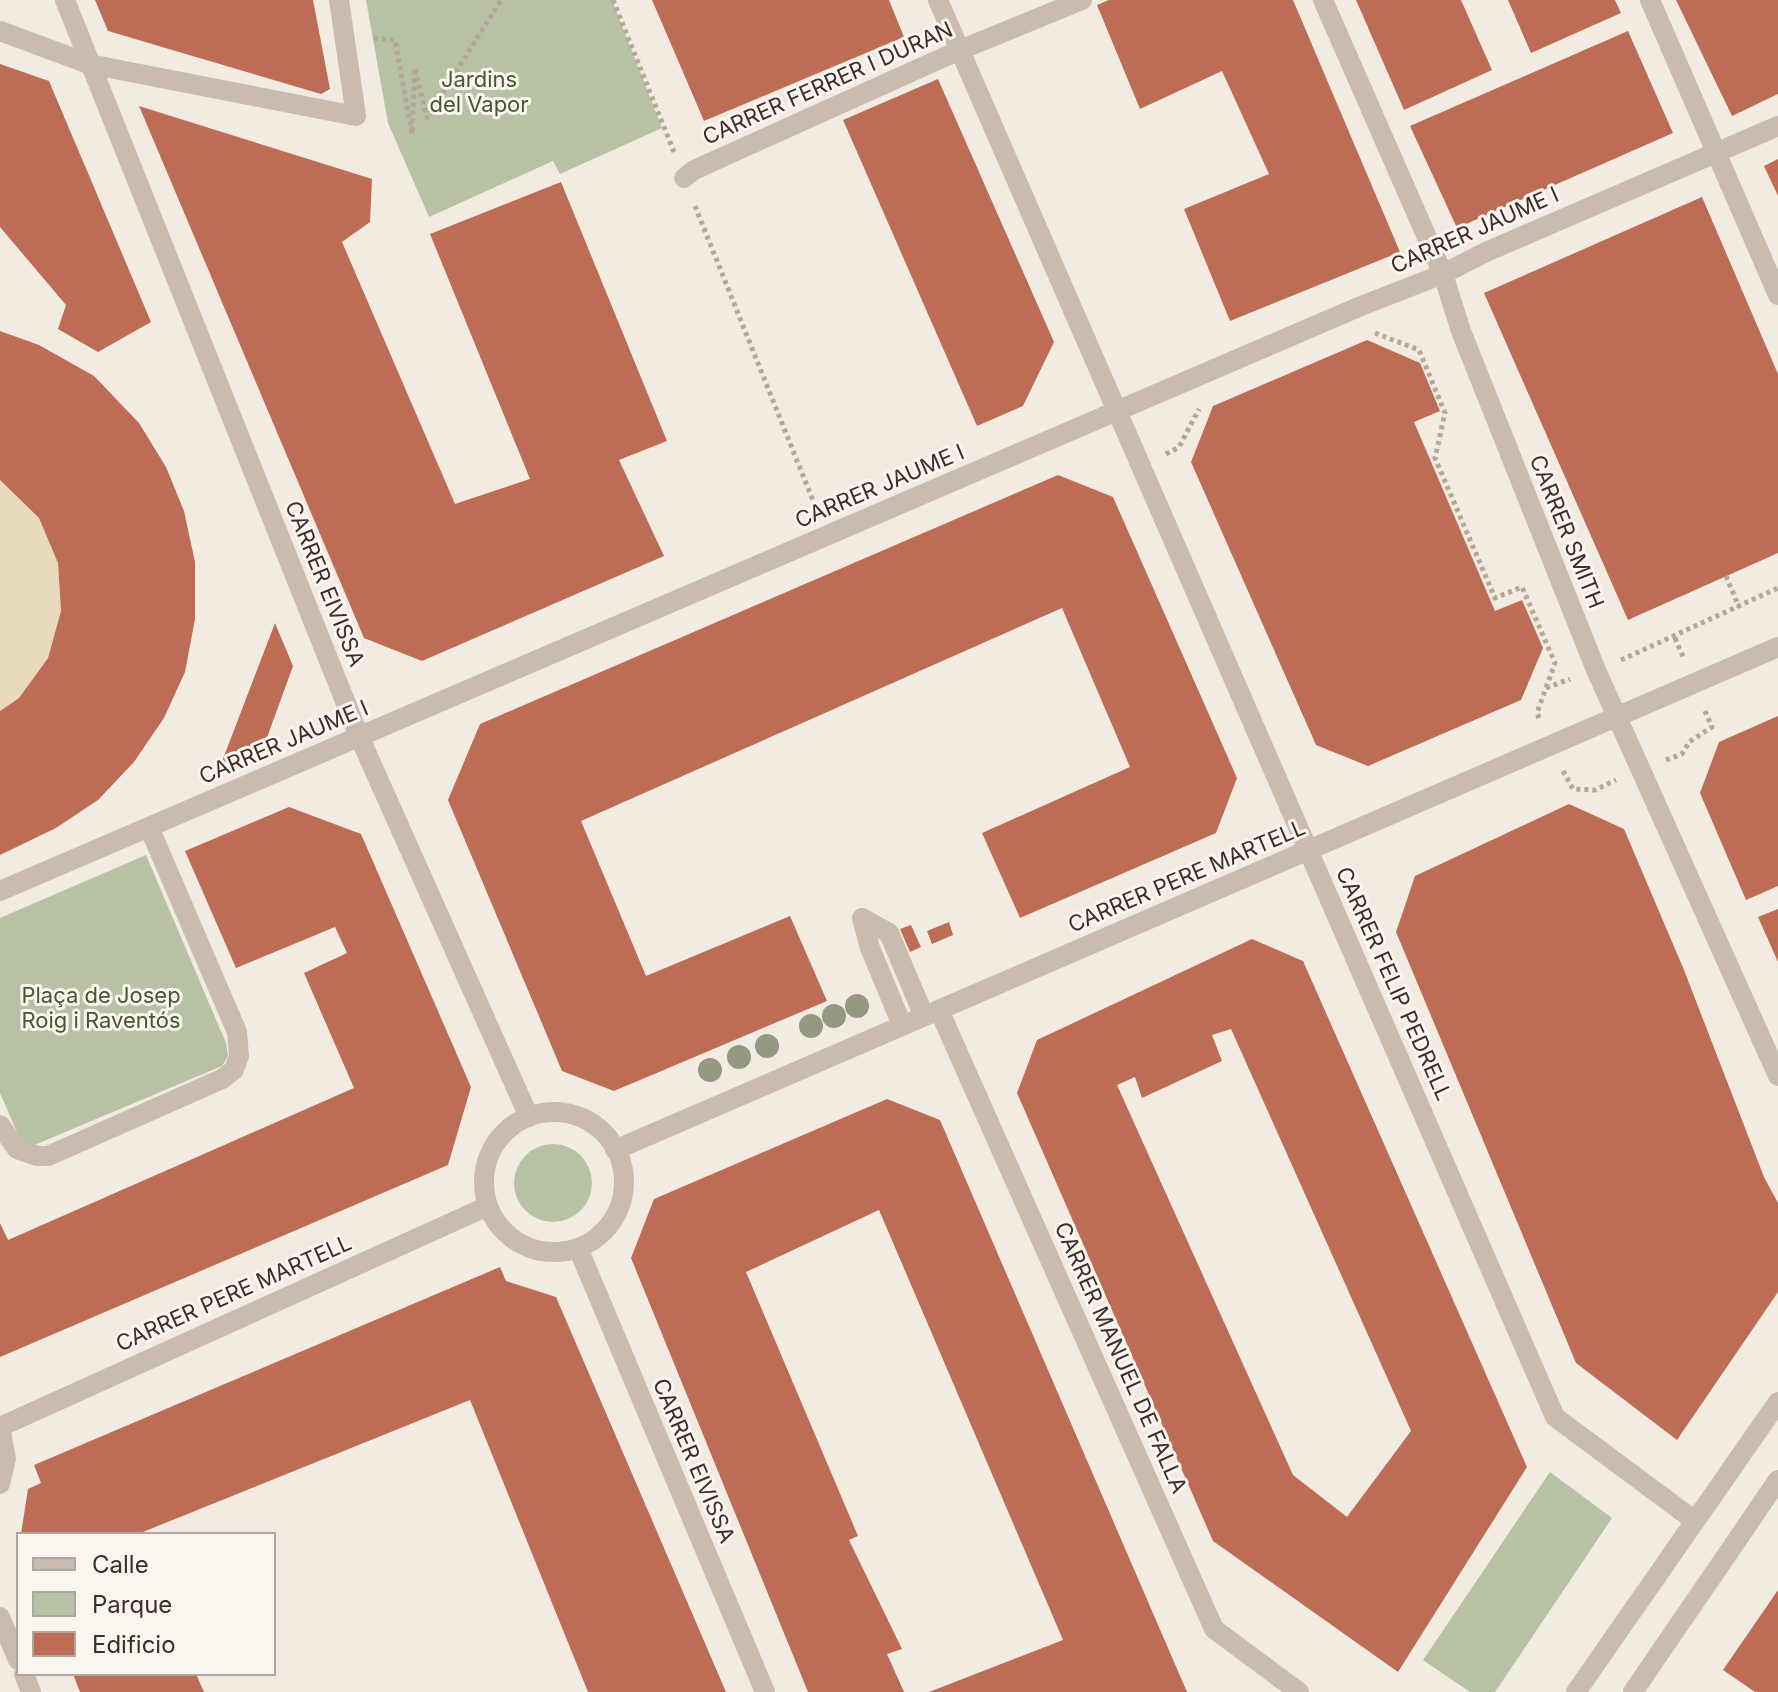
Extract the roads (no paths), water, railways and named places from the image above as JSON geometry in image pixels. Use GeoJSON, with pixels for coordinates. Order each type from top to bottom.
{"type":"FeatureCollection","features":[{"type":"Feature","properties":{"kind":"street","name":"CARRER EIVISSA"},"geometry":{"type":"LineString","coordinates":[[65,0],[359,736],[529,1117]]}},
{"type":"Feature","properties":{"kind":"street"},"geometry":{"type":"LineString","coordinates":[[0,31],[89,64],[356,116],[339,0]]}},
{"type":"Feature","properties":{"kind":"street","name":"CARRER FELIP PEDRELL"},"geometry":{"type":"LineString","coordinates":[[938,0],[1555,1417],[1695,1521]]}},
{"type":"Feature","properties":{"kind":"street","name":"CARRER FERRER I DURAN"},"geometry":{"type":"LineString","coordinates":[[684,178],[694,170],[960,50],[1082,0]]}},
{"type":"Feature","properties":{"kind":"street","name":"CARRER SMITH"},"geometry":{"type":"LineString","coordinates":[[1323,0],[1443,274],[1476,370],[1616,717],[1778,1076]]}},
{"type":"Feature","properties":{"kind":"street"},"geometry":{"type":"LineString","coordinates":[[1650,0],[1778,295]]}},
{"type":"Feature","properties":{"kind":"street","name":"CARRER JAUME I"},"geometry":{"type":"LineString","coordinates":[[0,891],[1443,274],[1778,126]]}},
{"type":"Feature","properties":{"kind":"street","name":"CARRER PERE MARTELL"},"geometry":{"type":"LineString","coordinates":[[615,1150],[1778,647]]}},
{"type":"Feature","properties":{"kind":"street"},"geometry":{"type":"LineString","coordinates":[[0,1125],[17,1149],[37,1156],[48,1156],[222,1079],[234,1070],[239,1056],[237,1032],[149,827]]}},
{"type":"Feature","properties":{"kind":"street","name":"CARRER MANUEL DE FALLA"},"geometry":{"type":"LineString","coordinates":[[902,1025],[870,948],[862,918],[889,933],[932,1013],[1214,1629],[1299,1692]]}},
{"type":"Feature","properties":{"kind":"street"},"geometry":{"type":"LineString","coordinates":[[569,1114],[604,1133],[615,1150],[622,1166],[622,1200],[606,1229],[578,1248],[560,1252],[524,1245],[508,1236],[488,1206],[484,1188],[490,1153],[500,1137],[529,1117],[569,1114]]}},
{"type":"Feature","properties":{"kind":"street","name":"CARRER PERE MARTELL"},"geometry":{"type":"LineString","coordinates":[[0,1427],[488,1206]]}},
{"type":"Feature","properties":{"kind":"street","name":"CARRER EIVISSA"},"geometry":{"type":"LineString","coordinates":[[578,1248],[765,1692]]}},
{"type":"Feature","properties":{"kind":"street"},"geometry":{"type":"LineString","coordinates":[[1576,1692],[1778,1402]]}},
{"type":"Feature","properties":{"kind":"street"},"geometry":{"type":"LineString","coordinates":[[0,1427],[6,1459],[0,1484]]}},
{"type":"Feature","properties":{"kind":"street"},"geometry":{"type":"LineString","coordinates":[[1633,1692],[1778,1480]]}},
{"type":"Feature","properties":{"kind":"street"},"geometry":{"type":"LineString","coordinates":[[0,1617],[16,1655]]}},
{"type":"Feature","properties":{"kind":"park label","name":"Jardins del Vapor"},"geometry":{"type":"Point","coordinates":[479,92]}},
{"type":"Feature","properties":{"kind":"park label","name":"Plaça de Josep Roig i Raventós"},"geometry":{"type":"Point","coordinates":[101,1008]}}]}
